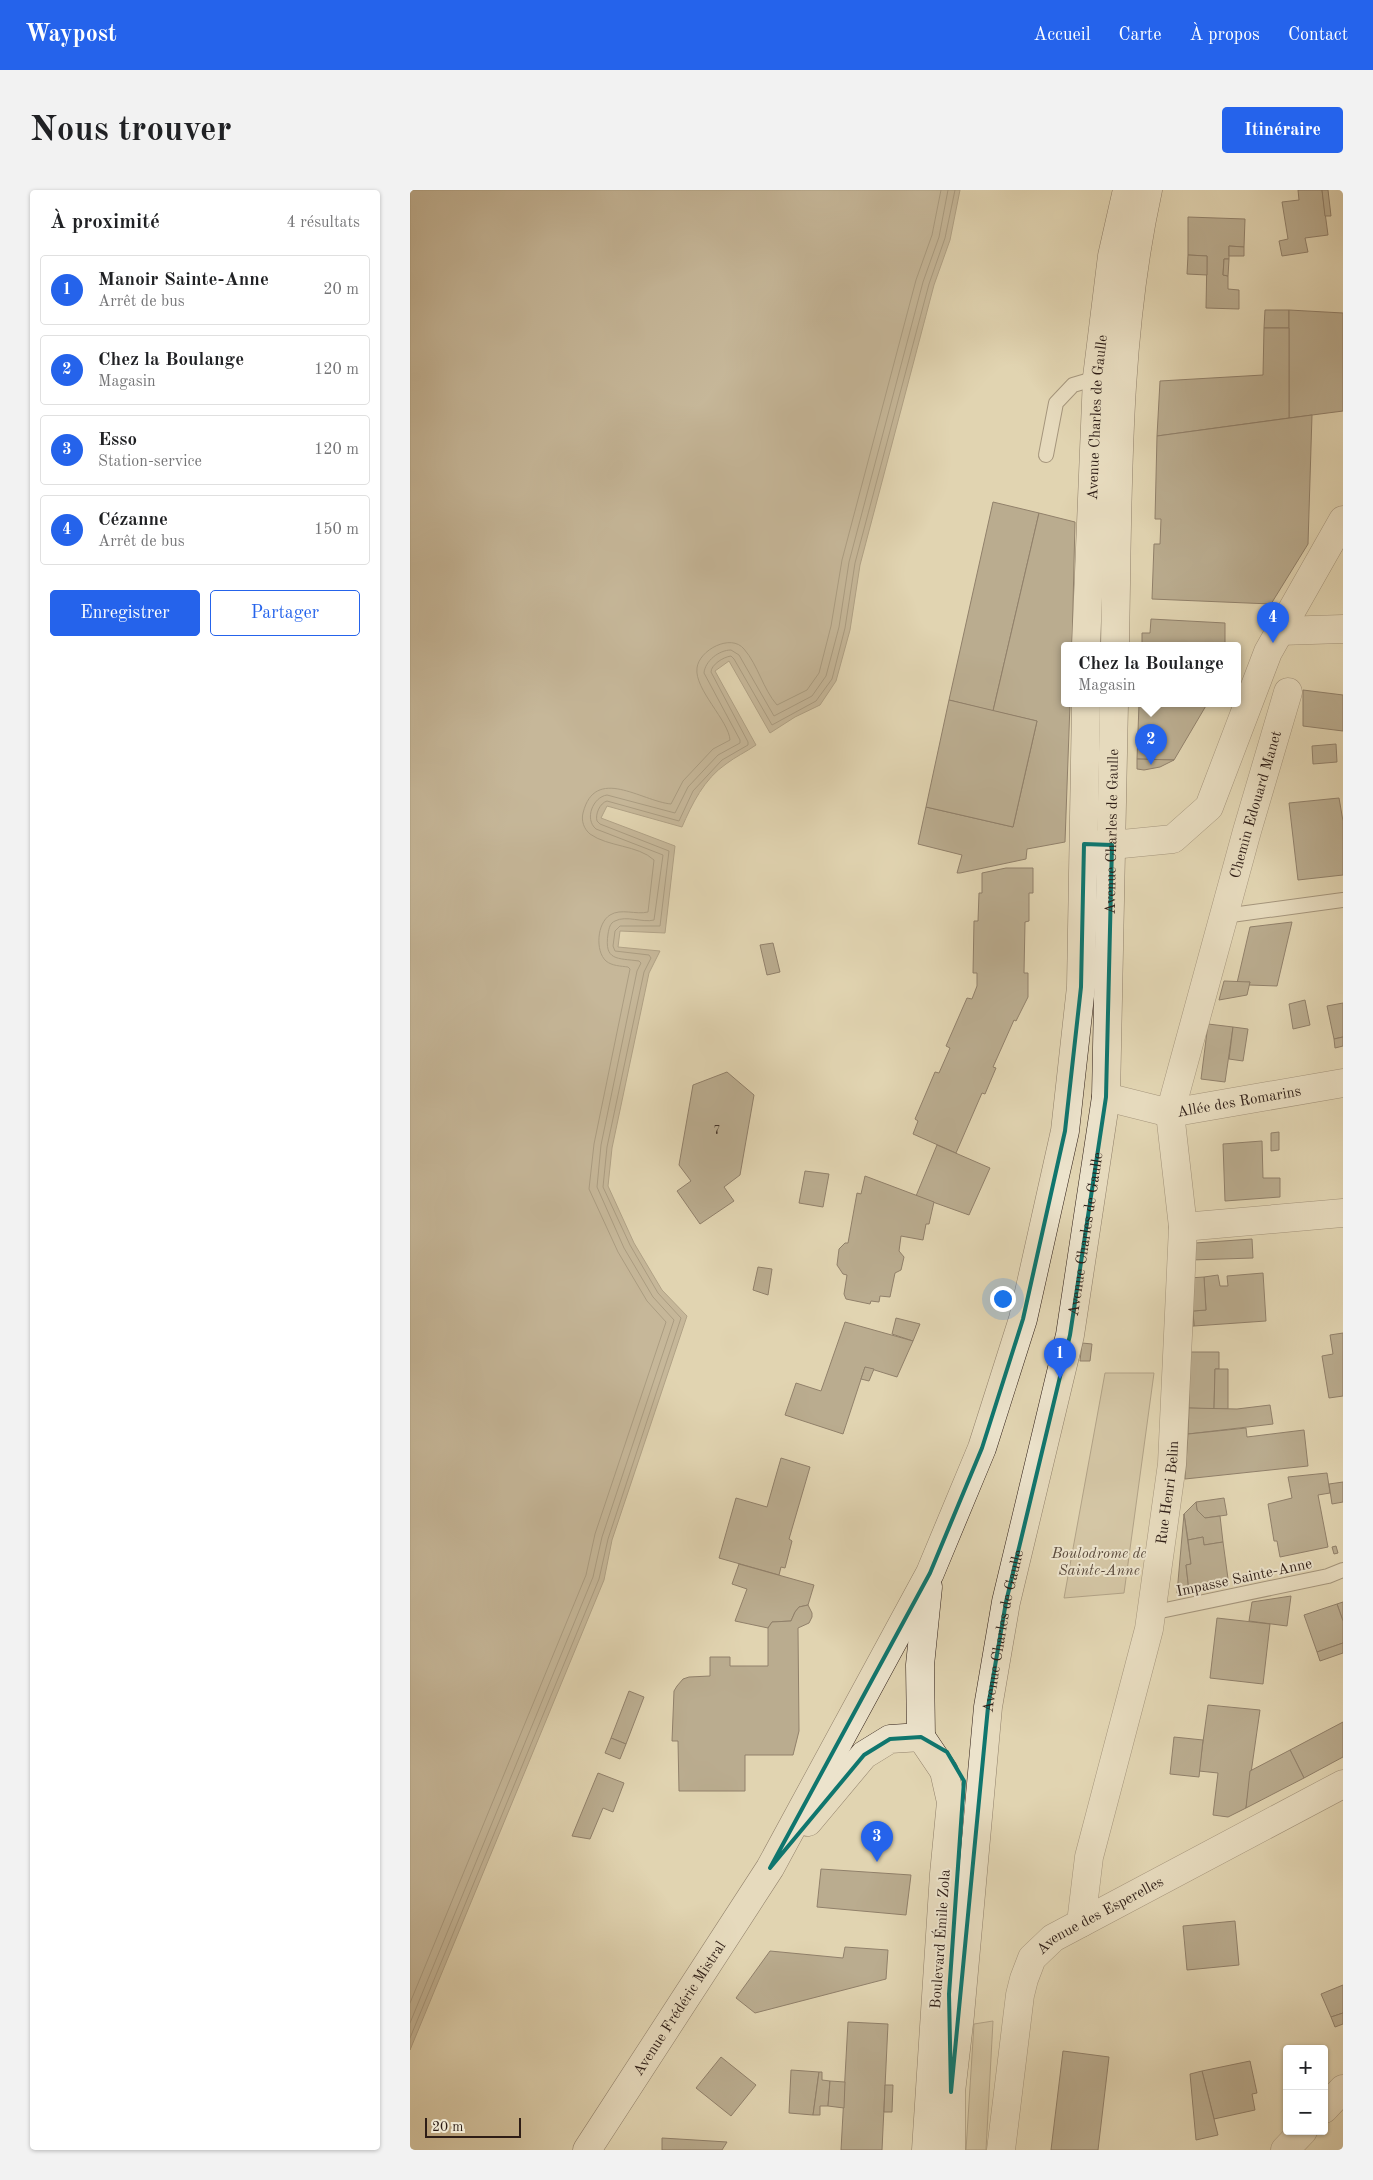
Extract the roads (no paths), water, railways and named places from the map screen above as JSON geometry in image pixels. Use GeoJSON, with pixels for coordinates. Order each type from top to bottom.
{"type":"FeatureCollection","features":[{"type":"Feature","properties":{"kind":"main road","name":"Avenue Charles de Gaulle"},"geometry":{"type":"LineString","coordinates":[[1115,642],[1109,377],[1112,256],[1127,190]]}},
{"type":"Feature","properties":{"kind":"main road","name":"Avenue Charles de Gaulle"},"geometry":{"type":"LineString","coordinates":[[1086,642],[1109,377],[1148,190]]}},
{"type":"Feature","properties":{"kind":"main road"},"geometry":{"type":"LineString","coordinates":[[1084,844],[1112,845],[1173,839],[1209,807],[1268,652],[1343,520]]}},
{"type":"Feature","properties":{"kind":"main road"},"geometry":{"type":"LineString","coordinates":[[1280,631],[1343,629]]}},
{"type":"Feature","properties":{"kind":"main road","name":"Chemin Edouard Manet"},"geometry":{"type":"LineString","coordinates":[[1170,1113],[1288,692]]}},
{"type":"Feature","properties":{"kind":"main road","name":"Avenue Charles de Gaulle"},"geometry":{"type":"LineString","coordinates":[[823,1770],[930,1573],[982,1448],[1023,1319],[1066,1131],[1082,987],[1086,707]]}},
{"type":"Feature","properties":{"kind":"main road","name":"Avenue Charles de Gaulle"},"geometry":{"type":"LineString","coordinates":[[976,1817],[988,1707],[1006,1602],[1070,1335],[1106,1097],[1114,707]]}},
{"type":"Feature","properties":{"kind":"main road","name":"Allée des Romarins"},"geometry":{"type":"LineString","coordinates":[[1106,1097],[1170,1113],[1343,1083]]}},
{"type":"Feature","properties":{"kind":"main road","name":"Rue Henri Belin"},"geometry":{"type":"LineString","coordinates":[[1082,1923],[1089,1856],[1149,1629],[1172,1464],[1183,1227],[1170,1113]]}},
{"type":"Feature","properties":{"kind":"main road"},"geometry":{"type":"LineString","coordinates":[[1183,1227],[1343,1213]]}},
{"type":"Feature","properties":{"kind":"main road"},"geometry":{"type":"LineString","coordinates":[[930,1573],[920,1665],[921,1737],[947,1752],[964,1781],[948,2002],[951,2092]]}},
{"type":"Feature","properties":{"kind":"main road","name":"Boulevard Émile Zola"},"geometry":{"type":"LineString","coordinates":[[921,1737],[944,1771],[951,1802],[944,1874],[926,2150]]}},
{"type":"Feature","properties":{"kind":"main road","name":"Avenue Frédéric Mistral"},"geometry":{"type":"LineString","coordinates":[[770,1868],[864,1756],[890,1739],[921,1737]]}},
{"type":"Feature","properties":{"kind":"main road","name":"Avenue Frédéric Mistral"},"geometry":{"type":"LineString","coordinates":[[587,2150],[770,1868],[823,1770]]}},
{"type":"Feature","properties":{"kind":"main road","name":"Avenue des Esperelles"},"geometry":{"type":"LineString","coordinates":[[1001,2150],[1020,1995],[1032,1958],[1053,1938],[1343,1784]]}},
{"type":"Feature","properties":{"kind":"main road","name":"Boulevard Émile Zola"},"geometry":{"type":"LineString","coordinates":[[951,2150],[951,2092],[961,2006],[976,1817]]}},
{"type":"Feature","properties":{"kind":"main road"},"geometry":{"type":"LineString","coordinates":[[1328,2105],[1343,2089]]}},
{"type":"Feature","properties":{"kind":"main road"},"geometry":{"type":"LineString","coordinates":[[1285,2150],[1299,2135]]}},
{"type":"Feature","properties":{"kind":"lane"},"geometry":{"type":"LineString","coordinates":[[1046,455],[1056,403],[1073,385],[1109,377]]}},
{"type":"Feature","properties":{"kind":"lane"},"geometry":{"type":"LineString","coordinates":[[1224,916],[1343,900]]}},
{"type":"Feature","properties":{"kind":"lane","name":"Impasse Sainte-Anne"},"geometry":{"type":"LineString","coordinates":[[1151,1613],[1328,1576],[1343,1570]]}},
{"type":"Feature","properties":{"kind":"water"},"geometry":{"type":"Polygon","coordinates":[[[410,190],[960,190],[950,240],[934,285],[860,565],[850,630],[836,681],[820,705],[795,717],[770,733],[729,661],[715,671],[756,745],[729,761],[711,777],[695,801],[682,827],[607,806],[601,818],[675,846],[665,933],[620,931],[618,947],[660,951],[649,973],[612,1148],[608,1186],[634,1243],[662,1290],[687,1316],[612,1540],[604,1580],[410,2050],[410,190]]]}},
{"type":"Feature","properties":{"kind":"place","name":"Cézanne"},"geometry":{"type":"Point","coordinates":[1273,643]}},
{"type":"Feature","properties":{"kind":"place","name":"Chez la Boulange"},"geometry":{"type":"Point","coordinates":[1151,765]}},
{"type":"Feature","properties":{"kind":"place","name":"Manoir Sainte-Anne"},"geometry":{"type":"Point","coordinates":[1060,1379]}},
{"type":"Feature","properties":{"kind":"place","name":"Esso"},"geometry":{"type":"Point","coordinates":[877,1862]}},
{"type":"Feature","properties":{"kind":"park label","name":"Boulodrome de Sainte-Anne"},"geometry":{"type":"Point","coordinates":[1099,1562]}}]}
